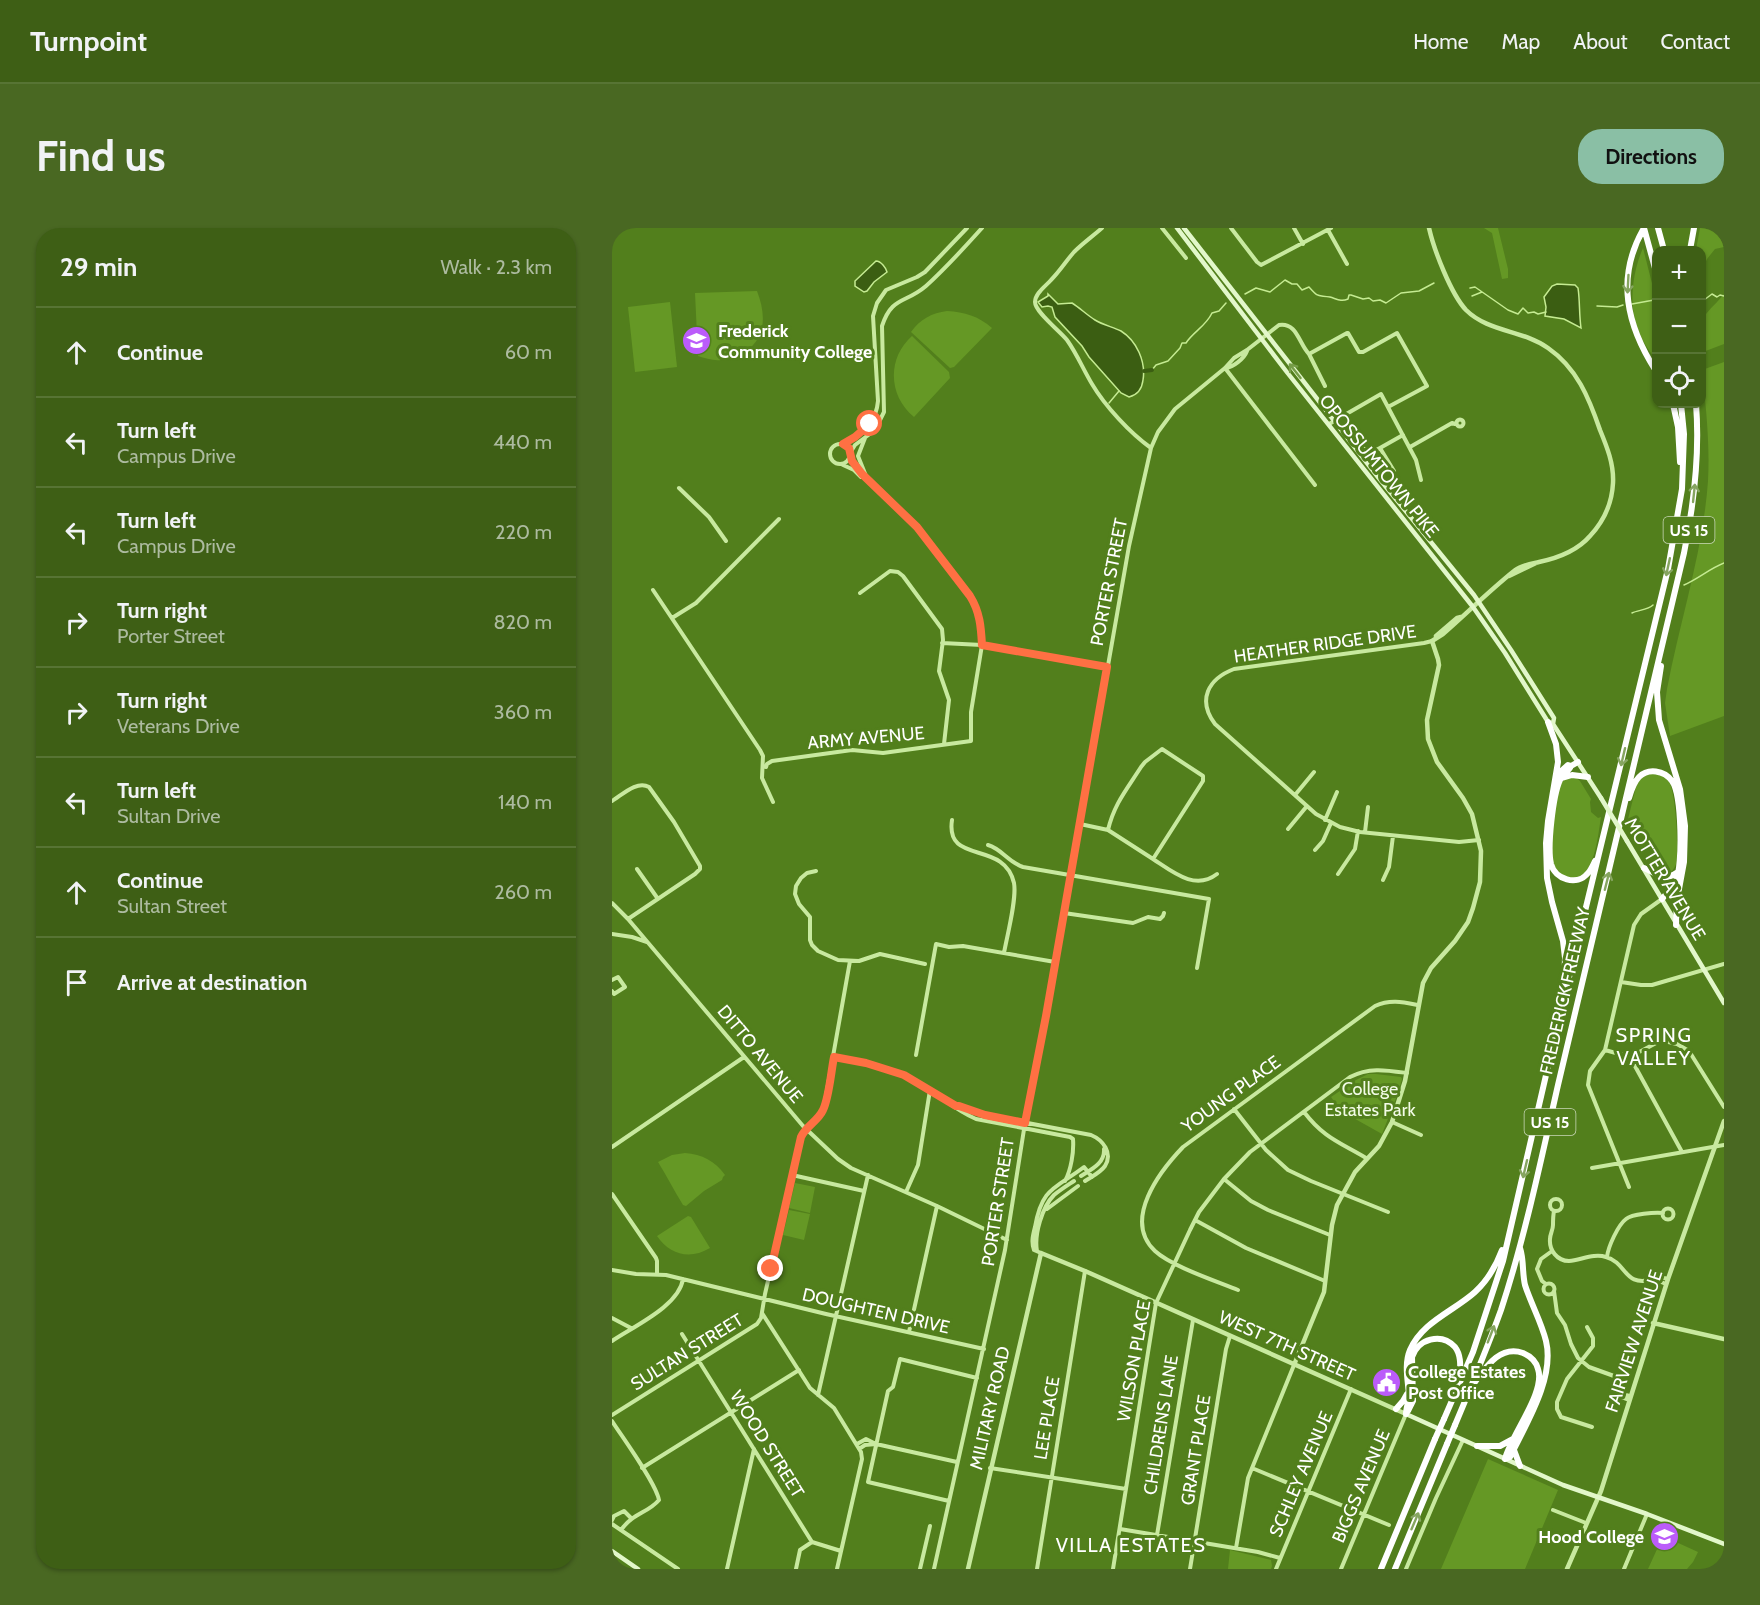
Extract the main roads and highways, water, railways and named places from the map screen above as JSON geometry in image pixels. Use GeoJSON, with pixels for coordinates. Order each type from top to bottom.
{"type":"FeatureCollection","features":[{"type":"Feature","properties":{"kind":"highway"},"geometry":{"type":"LineString","coordinates":[[1644,228],[1652,256]]}},
{"type":"Feature","properties":{"kind":"highway"},"geometry":{"type":"LineString","coordinates":[[1644,228],[1630,264],[1628,301],[1637,339],[1652,364]]}},
{"type":"Feature","properties":{"kind":"highway"},"geometry":{"type":"LineString","coordinates":[[1658,228],[1663,246]]}},
{"type":"Feature","properties":{"kind":"highway"},"geometry":{"type":"LineString","coordinates":[[1691,246],[1694,228]]}},
{"type":"Feature","properties":{"kind":"highway"},"geometry":{"type":"LineString","coordinates":[[1674,408],[1678,427],[1682,489]]}},
{"type":"Feature","properties":{"kind":"highway","name":"US 15"},"geometry":{"type":"LineString","coordinates":[[1681,408],[1684,434],[1682,489]]}},
{"type":"Feature","properties":{"kind":"highway","name":"FREDERICK FREEWAY"},"geometry":{"type":"LineString","coordinates":[[1395,1569],[1470,1389],[1500,1311],[1520,1247],[1684,554],[1691,517],[1697,455],[1696,408]]}},
{"type":"Feature","properties":{"kind":"highway","name":"FREDERICK FREEWAY"},"geometry":{"type":"LineString","coordinates":[[1381,1569],[1490,1305],[1512,1222],[1668,569],[1682,489]]}},
{"type":"Feature","properties":{"kind":"highway"},"geometry":{"type":"LineString","coordinates":[[1660,653],[1661,666],[1657,692],[1659,720],[1677,776],[1684,815],[1684,850],[1676,925]]}},
{"type":"Feature","properties":{"kind":"highway"},"geometry":{"type":"LineString","coordinates":[[1551,723],[1558,752],[1559,777],[1551,822],[1550,860],[1554,870],[1559,876],[1569,880],[1584,877],[1592,868],[1602,841]]}},
{"type":"Feature","properties":{"kind":"highway"},"geometry":{"type":"LineString","coordinates":[[1562,1006],[1563,941],[1547,878],[1546,843],[1549,810],[1559,777],[1564,768],[1578,762]]}},
{"type":"Feature","properties":{"kind":"highway"},"geometry":{"type":"LineString","coordinates":[[1622,811],[1629,801],[1636,780],[1643,774],[1657,772],[1665,774],[1671,780],[1675,788],[1680,824],[1678,872],[1675,884],[1662,899]]}},
{"type":"Feature","properties":{"kind":"highway"},"geometry":{"type":"LineString","coordinates":[[1559,777],[1572,775],[1588,777]]}},
{"type":"Feature","properties":{"kind":"highway"},"geometry":{"type":"LineString","coordinates":[[1644,868],[1665,878],[1672,877],[1678,872]]}},
{"type":"Feature","properties":{"kind":"highway"},"geometry":{"type":"LineString","coordinates":[[1662,899],[1669,897],[1680,885]]}},
{"type":"Feature","properties":{"kind":"highway"},"geometry":{"type":"LineString","coordinates":[[1406,1414],[1408,1356],[1413,1343],[1433,1322],[1473,1293],[1484,1282],[1497,1262],[1512,1222]]}},
{"type":"Feature","properties":{"kind":"highway"},"geometry":{"type":"LineString","coordinates":[[1505,1460],[1510,1457],[1543,1387],[1548,1361],[1546,1339],[1525,1283],[1520,1247]]}},
{"type":"Feature","properties":{"kind":"highway"},"geometry":{"type":"LineString","coordinates":[[1406,1414],[1413,1401],[1412,1357],[1416,1349],[1424,1342],[1439,1339],[1454,1346],[1460,1360],[1459,1384]]}},
{"type":"Feature","properties":{"kind":"highway"},"geometry":{"type":"LineString","coordinates":[[1470,1389],[1487,1366],[1503,1353],[1517,1351],[1531,1358],[1538,1370],[1539,1386],[1513,1438],[1505,1460]]}},
{"type":"Feature","properties":{"kind":"highway"},"geometry":{"type":"LineString","coordinates":[[1396,1409],[1408,1391]]}},
{"type":"Feature","properties":{"kind":"highway"},"geometry":{"type":"LineString","coordinates":[[1477,1446],[1500,1446],[1513,1438]]}},
{"type":"Feature","properties":{"kind":"highway"},"geometry":{"type":"LineString","coordinates":[[1514,1449],[1520,1466]]}},
{"type":"Feature","properties":{"kind":"main road","name":"OPOSSUMTOWN PIKE"},"geometry":{"type":"LineString","coordinates":[[1177,228],[1261,339],[1478,602],[1554,718],[1551,723]]}},
{"type":"Feature","properties":{"kind":"main road","name":"OPOSSUMTOWN PIKE"},"geometry":{"type":"LineString","coordinates":[[1184,228],[1473,607],[1601,798]]}},
{"type":"Feature","properties":{"kind":"main road","name":"MOTTER AVENUE"},"geometry":{"type":"LineString","coordinates":[[1601,798],[1724,1004]]}},
{"type":"Feature","properties":{"kind":"main road","name":"WEST 7TH STREET"},"geometry":{"type":"LineString","coordinates":[[1406,1414],[1563,1485],[1724,1544]]}},
{"type":"Feature","properties":{"kind":"main road"},"geometry":{"type":"LineString","coordinates":[[612,1551],[638,1569]]}},
{"type":"Feature","properties":{"kind":"waterway"},"geometry":{"type":"LineString","coordinates":[[1245,294],[1256,288],[1270,292],[1285,280],[1297,284],[1302,290],[1309,287],[1320,296],[1343,300],[1348,299],[1351,295],[1386,303],[1401,293],[1419,291],[1434,283]]}},
{"type":"Feature","properties":{"kind":"waterway"},"geometry":{"type":"LineString","coordinates":[[1470,288],[1475,287],[1508,310],[1518,314],[1523,308],[1528,313],[1546,312]]}},
{"type":"Feature","properties":{"kind":"waterway"},"geometry":{"type":"LineString","coordinates":[[1472,296],[1482,292]]}},
{"type":"Feature","properties":{"kind":"waterway"},"geometry":{"type":"LineString","coordinates":[[1706,298],[1712,294],[1717,297],[1724,296]]}},
{"type":"Feature","properties":{"kind":"waterway"},"geometry":{"type":"LineString","coordinates":[[1632,304],[1652,300]]}},
{"type":"Feature","properties":{"kind":"waterway"},"geometry":{"type":"LineString","coordinates":[[1152,370],[1156,365],[1168,361],[1182,343],[1186,343],[1212,313],[1219,311],[1226,303]]}},
{"type":"Feature","properties":{"kind":"waterway"},"geometry":{"type":"LineString","coordinates":[[1597,306],[1623,305]]}},
{"type":"Feature","properties":{"kind":"waterway"},"geometry":{"type":"LineString","coordinates":[[1144,371],[1152,370]]}},
{"type":"Feature","properties":{"kind":"waterway"},"geometry":{"type":"LineString","coordinates":[[1109,403],[1119,391]]}},
{"type":"Feature","properties":{"kind":"waterway"},"geometry":{"type":"LineString","coordinates":[[1357,441],[1370,452]]}},
{"type":"Feature","properties":{"kind":"waterway"},"geometry":{"type":"LineString","coordinates":[[1684,585],[1724,563]]}},
{"type":"Feature","properties":{"kind":"waterway"},"geometry":{"type":"LineString","coordinates":[[1632,613],[1653,605]]}},
{"type":"Feature","properties":{"kind":"place","name":"Frederick Community College"},"geometry":{"type":"Point","coordinates":[697,341]}},
{"type":"Feature","properties":{"kind":"place","name":"College Estates Post Office"},"geometry":{"type":"Point","coordinates":[1387,1382]}},
{"type":"Feature","properties":{"kind":"place","name":"Hood College"},"geometry":{"type":"Point","coordinates":[1665,1537]}},
{"type":"Feature","properties":{"kind":"district","name":"SPRING VALLEY"},"geometry":{"type":"Point","coordinates":[1654,1046]}},
{"type":"Feature","properties":{"kind":"district","name":"VILLA ESTATES"},"geometry":{"type":"Point","coordinates":[1131,1545]}},
{"type":"Feature","properties":{"kind":"park label","name":"College Estates Park"},"geometry":{"type":"Point","coordinates":[1370,1099]}}]}
